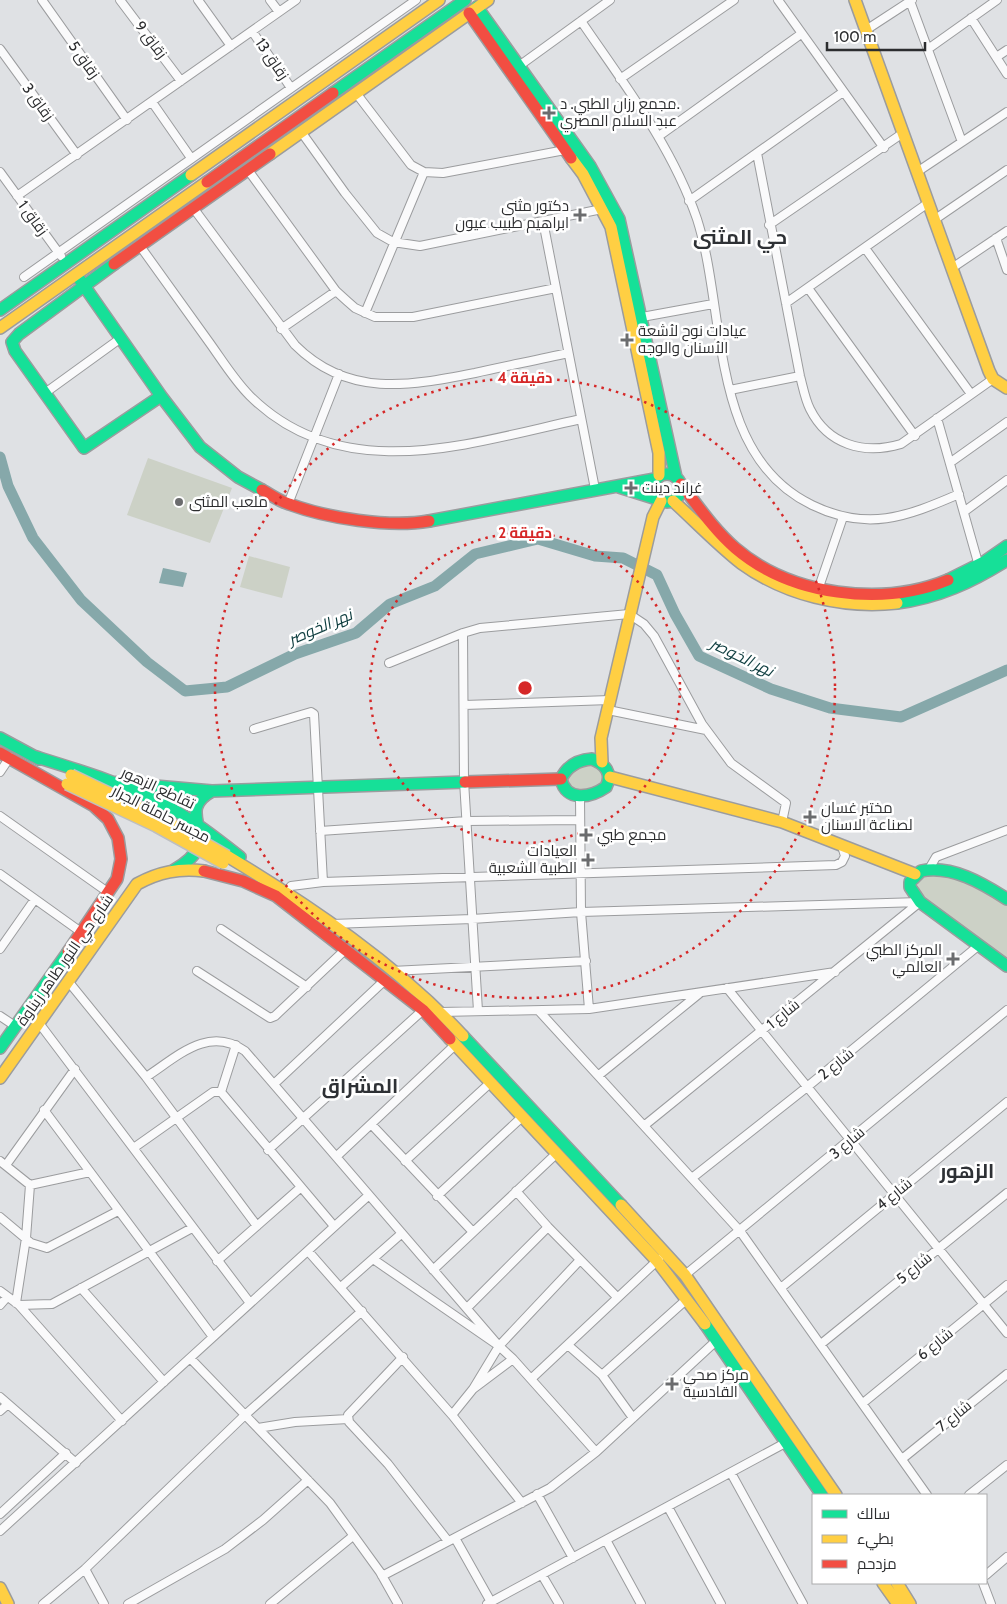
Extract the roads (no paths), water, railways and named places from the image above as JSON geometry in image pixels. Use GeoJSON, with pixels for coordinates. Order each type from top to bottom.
{"type":"FeatureCollection","features":[{"type":"Feature","properties":{"kind":"main road"},"geometry":{"type":"LineString","coordinates":[[0,310],[92,247],[439,0]]}},
{"type":"Feature","properties":{"kind":"main road"},"geometry":{"type":"LineString","coordinates":[[0,328],[465,0]]}},
{"type":"Feature","properties":{"kind":"main road"},"geometry":{"type":"LineString","coordinates":[[161,396],[84,448],[15,352],[12,342],[18,334],[84,286],[488,0]]}},
{"type":"Feature","properties":{"kind":"main road"},"geometry":{"type":"LineString","coordinates":[[855,0],[993,379],[1007,388]]}},
{"type":"Feature","properties":{"kind":"main road"},"geometry":{"type":"LineString","coordinates":[[473,10],[519,66],[590,166],[612,204],[625,239],[667,445],[678,480],[680,492],[672,501]]}},
{"type":"Feature","properties":{"kind":"main road"},"geometry":{"type":"LineString","coordinates":[[473,10],[565,150],[583,174],[602,208],[616,246],[659,453],[657,477],[652,487],[659,500],[629,612],[601,738],[602,762]]}},
{"type":"Feature","properties":{"kind":"main road"},"geometry":{"type":"LineString","coordinates":[[84,235],[92,247]]}},
{"type":"Feature","properties":{"kind":"main road"},"geometry":{"type":"LineString","coordinates":[[76,274],[194,440],[219,463],[263,492],[288,504],[340,518],[402,523],[442,519],[618,486],[668,474],[678,480],[724,536],[743,554],[785,577],[819,587],[868,596],[898,594],[935,586],[979,566],[1007,546]]}},
{"type":"Feature","properties":{"kind":"main road"},"geometry":{"type":"LineString","coordinates":[[618,486],[659,500],[672,501],[738,561],[766,579],[802,593],[851,604],[884,605],[924,599],[965,586],[1007,560]]}},
{"type":"Feature","properties":{"kind":"main road"},"geometry":{"type":"LineString","coordinates":[[688,515],[690,506],[698,504]]}},
{"type":"Feature","properties":{"kind":"main road"},"geometry":{"type":"LineString","coordinates":[[0,738],[100,810]]}},
{"type":"Feature","properties":{"kind":"main road"},"geometry":{"type":"LineString","coordinates":[[561,779],[568,768],[584,759],[594,750],[601,738]]}},
{"type":"Feature","properties":{"kind":"main road"},"geometry":{"type":"LineString","coordinates":[[5,755],[31,761]]}},
{"type":"Feature","properties":{"kind":"main road"},"geometry":{"type":"LineString","coordinates":[[561,779],[565,789],[580,797],[589,796],[603,790],[610,777],[607,767],[602,762],[592,758],[584,759]]}},
{"type":"Feature","properties":{"kind":"main road","name":"تقاطع الزهور"},"geometry":{"type":"LineString","coordinates":[[31,761],[91,775],[152,799],[197,824],[282,892]]}},
{"type":"Feature","properties":{"kind":"main road","name":"مجسر حاملة الجرار"},"geometry":{"type":"LineString","coordinates":[[31,761],[69,779],[156,826],[225,859],[282,892]]}},
{"type":"Feature","properties":{"kind":"main road"},"geometry":{"type":"LineString","coordinates":[[83,799],[88,796],[93,787],[91,775]]}},
{"type":"Feature","properties":{"kind":"main road"},"geometry":{"type":"LineString","coordinates":[[610,777],[782,822],[916,874]]}},
{"type":"Feature","properties":{"kind":"main road"},"geometry":{"type":"LineString","coordinates":[[100,810],[96,804],[95,794],[100,787],[109,782],[212,791],[561,779]]}},
{"type":"Feature","properties":{"kind":"main road"},"geometry":{"type":"LineString","coordinates":[[174,870],[192,857],[199,847],[200,833],[197,824],[196,804],[202,795],[212,791]]}},
{"type":"Feature","properties":{"kind":"main road","name":"شارع حي النور طاهر زيناوة"},"geometry":{"type":"LineString","coordinates":[[0,1048],[82,932],[120,874],[120,849],[117,837],[112,826],[100,810]]}},
{"type":"Feature","properties":{"kind":"main road"},"geometry":{"type":"LineString","coordinates":[[202,872],[200,864],[204,850],[211,842],[219,840]]}},
{"type":"Feature","properties":{"kind":"main road"},"geometry":{"type":"LineString","coordinates":[[1007,899],[963,876],[929,869],[916,874],[910,882],[910,887],[920,902],[1007,966]]}},
{"type":"Feature","properties":{"kind":"main road"},"geometry":{"type":"LineString","coordinates":[[174,870],[202,872],[242,879],[282,892],[331,924],[388,975],[423,1010],[556,1154],[660,1257],[685,1275],[835,1494]]}},
{"type":"Feature","properties":{"kind":"main road","name":"شارع حي النور طاهر زيناوة"},"geometry":{"type":"LineString","coordinates":[[1,1075],[137,884],[157,872],[174,870]]}},
{"type":"Feature","properties":{"kind":"main road"},"geometry":{"type":"LineString","coordinates":[[282,892],[346,949],[388,975],[441,1012],[660,1257],[821,1494]]}},
{"type":"Feature","properties":{"kind":"main road"},"geometry":{"type":"LineString","coordinates":[[884,1584],[898,1604]]}},
{"type":"Feature","properties":{"kind":"main road"},"geometry":{"type":"LineString","coordinates":[[898,1584],[910,1604]]}},
{"type":"Feature","properties":{"kind":"main road"},"geometry":{"type":"LineString","coordinates":[[0,1588],[8,1604]]}},
{"type":"Feature","properties":{"kind":"street","name":"زقاق 5"},"geometry":{"type":"LineString","coordinates":[[42,0],[126,120]]}},
{"type":"Feature","properties":{"kind":"street","name":"زقاق 9"},"geometry":{"type":"LineString","coordinates":[[120,0],[182,81]]}},
{"type":"Feature","properties":{"kind":"street"},"geometry":{"type":"LineString","coordinates":[[198,0],[231,46]]}},
{"type":"Feature","properties":{"kind":"street"},"geometry":{"type":"LineString","coordinates":[[270,0],[279,12]]}},
{"type":"Feature","properties":{"kind":"street"},"geometry":{"type":"LineString","coordinates":[[17,196],[296,0]]}},
{"type":"Feature","properties":{"kind":"street"},"geometry":{"type":"LineString","coordinates":[[24,277],[416,0]]}},
{"type":"Feature","properties":{"kind":"street"},"geometry":{"type":"LineString","coordinates":[[519,66],[610,0]]}},
{"type":"Feature","properties":{"kind":"street"},"geometry":{"type":"LineString","coordinates":[[620,79],[734,0]]}},
{"type":"Feature","properties":{"kind":"street"},"geometry":{"type":"LineString","coordinates":[[778,0],[884,148]]}},
{"type":"Feature","properties":{"kind":"street"},"geometry":{"type":"LineString","coordinates":[[928,48],[997,0]]}},
{"type":"Feature","properties":{"kind":"street"},"geometry":{"type":"LineString","coordinates":[[866,30],[911,1],[962,142]]}},
{"type":"Feature","properties":{"kind":"street"},"geometry":{"type":"LineString","coordinates":[[971,18],[998,56],[1007,74]]}},
{"type":"Feature","properties":{"kind":"street"},"geometry":{"type":"LineString","coordinates":[[581,22],[659,136],[690,201],[703,243],[730,390],[745,436],[771,476],[799,499],[843,517],[876,520],[895,518],[919,511],[959,494]]}},
{"type":"Feature","properties":{"kind":"street","name":"زقاق 13"},"geometry":{"type":"LineString","coordinates":[[252,31],[291,88]]}},
{"type":"Feature","properties":{"kind":"street"},"geometry":{"type":"LineString","coordinates":[[659,136],[801,34]]}},
{"type":"Feature","properties":{"kind":"street","name":"زقاق 3"},"geometry":{"type":"LineString","coordinates":[[0,49],[77,155]]}},
{"type":"Feature","properties":{"kind":"street"},"geometry":{"type":"LineString","coordinates":[[998,56],[1007,50]]}},
{"type":"Feature","properties":{"kind":"street"},"geometry":{"type":"LineString","coordinates":[[690,201],[843,92]]}},
{"type":"Feature","properties":{"kind":"street"},"geometry":{"type":"LineString","coordinates":[[356,93],[411,165],[424,172],[443,174],[565,150]]}},
{"type":"Feature","properties":{"kind":"street"},"geometry":{"type":"LineString","coordinates":[[152,102],[191,158]]}},
{"type":"Feature","properties":{"kind":"street"},"geometry":{"type":"LineString","coordinates":[[917,172],[1007,112]]}},
{"type":"Feature","properties":{"kind":"street"},"geometry":{"type":"LineString","coordinates":[[302,133],[370,226],[393,242],[420,246],[602,208]]}},
{"type":"Feature","properties":{"kind":"street"},"geometry":{"type":"LineString","coordinates":[[769,225],[884,148],[903,133]]}},
{"type":"Feature","properties":{"kind":"street"},"geometry":{"type":"LineString","coordinates":[[757,154],[769,225],[800,376],[809,407],[816,421],[840,442],[855,447],[878,449],[901,444],[915,436],[937,418],[993,379]]}},
{"type":"Feature","properties":{"kind":"street"},"geometry":{"type":"LineString","coordinates":[[248,170],[336,291],[355,308],[365,313],[389,318],[413,317],[556,288]]}},
{"type":"Feature","properties":{"kind":"street"},"geometry":{"type":"LineString","coordinates":[[934,220],[1007,170]]}},
{"type":"Feature","properties":{"kind":"street","name":"زقاق 1"},"geometry":{"type":"LineString","coordinates":[[0,172],[67,263]]}},
{"type":"Feature","properties":{"kind":"street"},"geometry":{"type":"LineString","coordinates":[[365,313],[393,242],[424,172]]}},
{"type":"Feature","properties":{"kind":"street"},"geometry":{"type":"LineString","coordinates":[[786,303],[928,203]]}},
{"type":"Feature","properties":{"kind":"street"},"geometry":{"type":"LineString","coordinates":[[194,209],[281,329],[303,354],[339,374],[374,384],[404,386],[568,353]]}},
{"type":"Feature","properties":{"kind":"street"},"geometry":{"type":"LineString","coordinates":[[543,221],[595,489]]}},
{"type":"Feature","properties":{"kind":"street"},"geometry":{"type":"LineString","coordinates":[[952,268],[1007,231]]}},
{"type":"Feature","properties":{"kind":"street"},"geometry":{"type":"LineString","coordinates":[[996,238],[1007,270]]}},
{"type":"Feature","properties":{"kind":"street"},"geometry":{"type":"LineString","coordinates":[[140,246],[248,395],[275,417],[315,438],[359,450],[407,453],[451,447],[581,419]]}},
{"type":"Feature","properties":{"kind":"street"},"geometry":{"type":"LineString","coordinates":[[865,248],[971,394]]}},
{"type":"Feature","properties":{"kind":"street"},"geometry":{"type":"LineString","coordinates":[[808,288],[915,436]]}},
{"type":"Feature","properties":{"kind":"street"},"geometry":{"type":"LineString","coordinates":[[281,329],[336,291]]}},
{"type":"Feature","properties":{"kind":"street"},"geometry":{"type":"LineString","coordinates":[[642,317],[713,304]]}},
{"type":"Feature","properties":{"kind":"street"},"geometry":{"type":"LineString","coordinates":[[45,392],[121,338]]}},
{"type":"Feature","properties":{"kind":"street"},"geometry":{"type":"LineString","coordinates":[[288,504],[339,374]]}},
{"type":"Feature","properties":{"kind":"street"},"geometry":{"type":"LineString","coordinates":[[730,390],[800,376]]}},
{"type":"Feature","properties":{"kind":"street"},"geometry":{"type":"LineString","coordinates":[[937,418],[965,511],[979,566]]}},
{"type":"Feature","properties":{"kind":"street"},"geometry":{"type":"LineString","coordinates":[[951,462],[1007,422]]}},
{"type":"Feature","properties":{"kind":"street"},"geometry":{"type":"LineString","coordinates":[[965,511],[1007,480]]}},
{"type":"Feature","properties":{"kind":"street"},"geometry":{"type":"LineString","coordinates":[[819,587],[843,517]]}},
{"type":"Feature","properties":{"kind":"street"},"geometry":{"type":"LineString","coordinates":[[389,663],[463,633],[498,626],[629,612],[644,624],[654,636],[706,730],[731,763],[786,803],[782,822]]}},
{"type":"Feature","properties":{"kind":"street"},"geometry":{"type":"LineString","coordinates":[[463,633],[464,781],[478,1011]]}},
{"type":"Feature","properties":{"kind":"street"},"geometry":{"type":"LineString","coordinates":[[464,705],[609,705],[706,730]]}},
{"type":"Feature","properties":{"kind":"street"},"geometry":{"type":"LineString","coordinates":[[254,729],[311,712],[314,714],[323,882]]}},
{"type":"Feature","properties":{"kind":"street"},"geometry":{"type":"LineString","coordinates":[[0,772],[5,755]]}},
{"type":"Feature","properties":{"kind":"street"},"geometry":{"type":"LineString","coordinates":[[580,797],[581,912],[589,1009]]}},
{"type":"Feature","properties":{"kind":"street"},"geometry":{"type":"LineString","coordinates":[[0,816],[109,892]]}},
{"type":"Feature","properties":{"kind":"street"},"geometry":{"type":"LineString","coordinates":[[320,831],[466,821],[579,820]]}},
{"type":"Feature","properties":{"kind":"street"},"geometry":{"type":"LineString","coordinates":[[929,869],[936,857],[1007,830]]}},
{"type":"Feature","properties":{"kind":"street"},"geometry":{"type":"LineString","coordinates":[[282,892],[291,886],[323,882],[470,879],[836,865],[842,862],[845,856],[842,845]]}},
{"type":"Feature","properties":{"kind":"street"},"geometry":{"type":"LineString","coordinates":[[0,874],[82,932]]}},
{"type":"Feature","properties":{"kind":"street"},"geometry":{"type":"LineString","coordinates":[[0,949],[35,899]]}},
{"type":"Feature","properties":{"kind":"street"},"geometry":{"type":"LineString","coordinates":[[331,924],[472,919],[581,912],[920,902]]}},
{"type":"Feature","properties":{"kind":"street","name":"شارع 1"},"geometry":{"type":"LineString","coordinates":[[646,1125],[920,902]]}},
{"type":"Feature","properties":{"kind":"street"},"geometry":{"type":"LineString","coordinates":[[221,929],[307,987]]}},
{"type":"Feature","properties":{"kind":"street","name":"شارع 2"},"geometry":{"type":"LineString","coordinates":[[692,1178],[807,1087],[978,946]]}},
{"type":"Feature","properties":{"kind":"street"},"geometry":{"type":"LineString","coordinates":[[197,971],[270,1018],[275,1016],[307,987],[346,949]]}},
{"type":"Feature","properties":{"kind":"street"},"geometry":{"type":"LineString","coordinates":[[274,1084],[388,975],[475,967],[586,961]]}},
{"type":"Feature","properties":{"kind":"street"},"geometry":{"type":"LineString","coordinates":[[441,1012],[589,1009],[835,972]]}},
{"type":"Feature","properties":{"kind":"street"},"geometry":{"type":"LineString","coordinates":[[68,981],[146,1077],[257,1226]]}},
{"type":"Feature","properties":{"kind":"street"},"geometry":{"type":"LineString","coordinates":[[727,988],[1007,1333]]}},
{"type":"Feature","properties":{"kind":"street"},"geometry":{"type":"LineString","coordinates":[[599,1075],[701,993]]}},
{"type":"Feature","properties":{"kind":"street"},"geometry":{"type":"LineString","coordinates":[[268,1150],[423,1010]]}},
{"type":"Feature","properties":{"kind":"street","name":"شارع 3"},"geometry":{"type":"LineString","coordinates":[[685,1275],[1007,1010]]}},
{"type":"Feature","properties":{"kind":"street"},"geometry":{"type":"LineString","coordinates":[[539,1011],[646,1125],[740,1231],[782,1287],[926,1494]]}},
{"type":"Feature","properties":{"kind":"street"},"geometry":{"type":"LineString","coordinates":[[0,1016],[15,1026]]}},
{"type":"Feature","properties":{"kind":"street"},"geometry":{"type":"LineString","coordinates":[[39,1023],[135,1147],[192,1228],[250,1303]]}},
{"type":"Feature","properties":{"kind":"street"},"geometry":{"type":"LineString","coordinates":[[146,1077],[198,1044],[215,1041],[236,1045],[245,1052],[337,1156],[401,1234],[499,1346],[513,1359],[596,1452]]}},
{"type":"Feature","properties":{"kind":"street"},"geometry":{"type":"LineString","coordinates":[[220,1092],[236,1045]]}},
{"type":"Feature","properties":{"kind":"street"},"geometry":{"type":"LineString","coordinates":[[337,1156],[455,1045]]}},
{"type":"Feature","properties":{"kind":"street"},"geometry":{"type":"LineString","coordinates":[[30,1185],[3,1163],[75,1070]]}},
{"type":"Feature","properties":{"kind":"street"},"geometry":{"type":"LineString","coordinates":[[405,1161],[490,1083]]}},
{"type":"Feature","properties":{"kind":"street"},"geometry":{"type":"LineString","coordinates":[[135,1147],[213,1092],[220,1092]]}},
{"type":"Feature","properties":{"kind":"street"},"geometry":{"type":"LineString","coordinates":[[220,1092],[334,1226]]}},
{"type":"Feature","properties":{"kind":"street","name":"شارع 4"},"geometry":{"type":"LineString","coordinates":[[782,1287],[1007,1102]]}},
{"type":"Feature","properties":{"kind":"street"},"geometry":{"type":"LineString","coordinates":[[44,1110],[213,1337]]}},
{"type":"Feature","properties":{"kind":"street"},"geometry":{"type":"LineString","coordinates":[[437,1196],[522,1117]]}},
{"type":"Feature","properties":{"kind":"street"},"geometry":{"type":"LineString","coordinates":[[371,1124],[473,1232]]}},
{"type":"Feature","properties":{"kind":"street"},"geometry":{"type":"LineString","coordinates":[[433,1270],[556,1154]]}},
{"type":"Feature","properties":{"kind":"street"},"geometry":{"type":"LineString","coordinates":[[30,1185],[90,1172]]}},
{"type":"Feature","properties":{"kind":"street"},"geometry":{"type":"LineString","coordinates":[[18,1304],[30,1185]]}},
{"type":"Feature","properties":{"kind":"street"},"geometry":{"type":"LineString","coordinates":[[217,1261],[300,1188]]}},
{"type":"Feature","properties":{"kind":"street"},"geometry":{"type":"LineString","coordinates":[[516,1191],[548,1227],[617,1297]]}},
{"type":"Feature","properties":{"kind":"street","name":"شارع 5"},"geometry":{"type":"LineString","coordinates":[[821,1344],[1007,1192]]}},
{"type":"Feature","properties":{"kind":"street"},"geometry":{"type":"LineString","coordinates":[[0,1531],[369,1195]]}},
{"type":"Feature","properties":{"kind":"street"},"geometry":{"type":"LineString","coordinates":[[0,1217],[32,1243],[47,1248],[118,1211]]}},
{"type":"Feature","properties":{"kind":"street"},"geometry":{"type":"LineString","coordinates":[[467,1308],[548,1227]]}},
{"type":"Feature","properties":{"kind":"street"},"geometry":{"type":"LineString","coordinates":[[18,1304],[52,1304],[192,1228]]}},
{"type":"Feature","properties":{"kind":"street"},"geometry":{"type":"LineString","coordinates":[[341,1287],[401,1234]]}},
{"type":"Feature","properties":{"kind":"street"},"geometry":{"type":"LineString","coordinates":[[308,1251],[403,1357],[522,1503]]}},
{"type":"Feature","properties":{"kind":"street"},"geometry":{"type":"LineString","coordinates":[[531,1379],[569,1346],[660,1257]]}},
{"type":"Feature","properties":{"kind":"street"},"geometry":{"type":"LineString","coordinates":[[372,1259],[499,1346]]}},
{"type":"Feature","properties":{"kind":"street"},"geometry":{"type":"LineString","coordinates":[[452,1415],[473,1389],[499,1346],[580,1260]]}},
{"type":"Feature","properties":{"kind":"street","name":"شارع 6"},"geometry":{"type":"LineString","coordinates":[[863,1403],[1007,1285]]}},
{"type":"Feature","properties":{"kind":"street"},"geometry":{"type":"LineString","coordinates":[[81,1288],[164,1382]]}},
{"type":"Feature","properties":{"kind":"street"},"geometry":{"type":"LineString","coordinates":[[0,1291],[18,1304],[122,1421]]}},
{"type":"Feature","properties":{"kind":"street"},"geometry":{"type":"LineString","coordinates":[[0,1305],[7,1297]]}},
{"type":"Feature","properties":{"kind":"street"},"geometry":{"type":"LineString","coordinates":[[602,1375],[687,1299]]}},
{"type":"Feature","properties":{"kind":"street"},"geometry":{"type":"LineString","coordinates":[[43,1604],[86,1569],[245,1415],[362,1311]]}},
{"type":"Feature","properties":{"kind":"street"},"geometry":{"type":"LineString","coordinates":[[382,1576],[550,1488],[596,1452],[716,1341]]}},
{"type":"Feature","properties":{"kind":"street"},"geometry":{"type":"LineString","coordinates":[[569,1346],[602,1375],[633,1418]]}},
{"type":"Feature","properties":{"kind":"street"},"geometry":{"type":"LineString","coordinates":[[348,1419],[348,1415],[403,1357]]}},
{"type":"Feature","properties":{"kind":"street"},"geometry":{"type":"LineString","coordinates":[[190,1358],[330,1503],[382,1576],[398,1604]]}},
{"type":"Feature","properties":{"kind":"street"},"geometry":{"type":"LineString","coordinates":[[473,1389],[513,1359]]}},
{"type":"Feature","properties":{"kind":"street","name":"شارع 7"},"geometry":{"type":"LineString","coordinates":[[902,1459],[1007,1374]]}},
{"type":"Feature","properties":{"kind":"street"},"geometry":{"type":"LineString","coordinates":[[0,1397],[76,1463]]}},
{"type":"Feature","properties":{"kind":"street"},"geometry":{"type":"LineString","coordinates":[[0,1411],[8,1404]]}},
{"type":"Feature","properties":{"kind":"street"},"geometry":{"type":"LineString","coordinates":[[258,1428],[295,1422],[348,1419]]}},
{"type":"Feature","properties":{"kind":"street"},"geometry":{"type":"LineString","coordinates":[[348,1419],[451,1539],[489,1603],[787,1442]]}},
{"type":"Feature","properties":{"kind":"street"},"geometry":{"type":"LineString","coordinates":[[0,1514],[66,1453]]}},
{"type":"Feature","properties":{"kind":"street"},"geometry":{"type":"LineString","coordinates":[[970,1494],[1007,1464]]}},
{"type":"Feature","properties":{"kind":"street"},"geometry":{"type":"LineString","coordinates":[[731,1473],[803,1604]]}},
{"type":"Feature","properties":{"kind":"street"},"geometry":{"type":"LineString","coordinates":[[128,1604],[226,1549],[263,1520],[308,1480]]}},
{"type":"Feature","properties":{"kind":"street"},"geometry":{"type":"LineString","coordinates":[[537,1494],[573,1558]]}},
{"type":"Feature","properties":{"kind":"street"},"geometry":{"type":"LineString","coordinates":[[668,1507],[721,1604]]}},
{"type":"Feature","properties":{"kind":"street"},"geometry":{"type":"LineString","coordinates":[[270,1604],[353,1536]]}},
{"type":"Feature","properties":{"kind":"street"},"geometry":{"type":"LineString","coordinates":[[606,1540],[641,1604]]}},
{"type":"Feature","properties":{"kind":"street"},"geometry":{"type":"LineString","coordinates":[[987,1574],[1007,1557]]}},
{"type":"Feature","properties":{"kind":"street"},"geometry":{"type":"LineString","coordinates":[[86,1569],[104,1604]]}},
{"type":"Feature","properties":{"kind":"street"},"geometry":{"type":"LineString","coordinates":[[542,1575],[559,1604]]}},
{"type":"Feature","properties":{"kind":"street"},"geometry":{"type":"LineString","coordinates":[[983,1584],[991,1604]]}},
{"type":"Feature","properties":{"kind":"water"},"geometry":{"type":"Polygon","coordinates":[[[163,568],[187,573],[183,587],[159,583],[163,568]]]}},
{"type":"Feature","properties":{"kind":"waterway","name":"نهر الخوصر"},"geometry":{"type":"LineString","coordinates":[[0,457],[8,486],[33,538],[81,600],[147,662],[185,691],[227,687],[295,654],[356,633],[390,604],[435,586],[475,554],[538,539],[595,556],[623,558],[657,575],[675,614],[699,656],[771,689],[830,708],[901,717],[1007,670]]}},
{"type":"Feature","properties":{"kind":"place","name":"مجمع رزان الطبي. د. عبد السلام المصري"},"geometry":{"type":"Point","coordinates":[549,113]}},
{"type":"Feature","properties":{"kind":"place","name":"دكتور مثنى ابراهيم طبيب عيون"},"geometry":{"type":"Point","coordinates":[580,215]}},
{"type":"Feature","properties":{"kind":"place","name":"عيادات نوح لأشعة الأسنان والوجه"},"geometry":{"type":"Point","coordinates":[627,340]}},
{"type":"Feature","properties":{"kind":"place","name":"غراند دينت"},"geometry":{"type":"Point","coordinates":[631,488]}},
{"type":"Feature","properties":{"kind":"place","name":"ملعب المثنى"},"geometry":{"type":"Point","coordinates":[179,502]}},
{"type":"Feature","properties":{"kind":"place","name":"مختبر غسان لصناعة الاسنان"},"geometry":{"type":"Point","coordinates":[810,817]}},
{"type":"Feature","properties":{"kind":"place","name":"مجمع طبي"},"geometry":{"type":"Point","coordinates":[586,835]}},
{"type":"Feature","properties":{"kind":"place","name":"العيادات الطبية الشعبية"},"geometry":{"type":"Point","coordinates":[588,860]}},
{"type":"Feature","properties":{"kind":"place","name":"المركز الطبي العالمي"},"geometry":{"type":"Point","coordinates":[953,959]}},
{"type":"Feature","properties":{"kind":"place","name":"مركز صحي القادسية"},"geometry":{"type":"Point","coordinates":[672,1384]}},
{"type":"Feature","properties":{"kind":"district","name":"حي المثنى"},"geometry":{"type":"Point","coordinates":[740,237]}},
{"type":"Feature","properties":{"kind":"district","name":"المشراق"},"geometry":{"type":"Point","coordinates":[360,1086]}},
{"type":"Feature","properties":{"kind":"district","name":"الزهور"},"geometry":{"type":"Point","coordinates":[967,1171]}}]}
